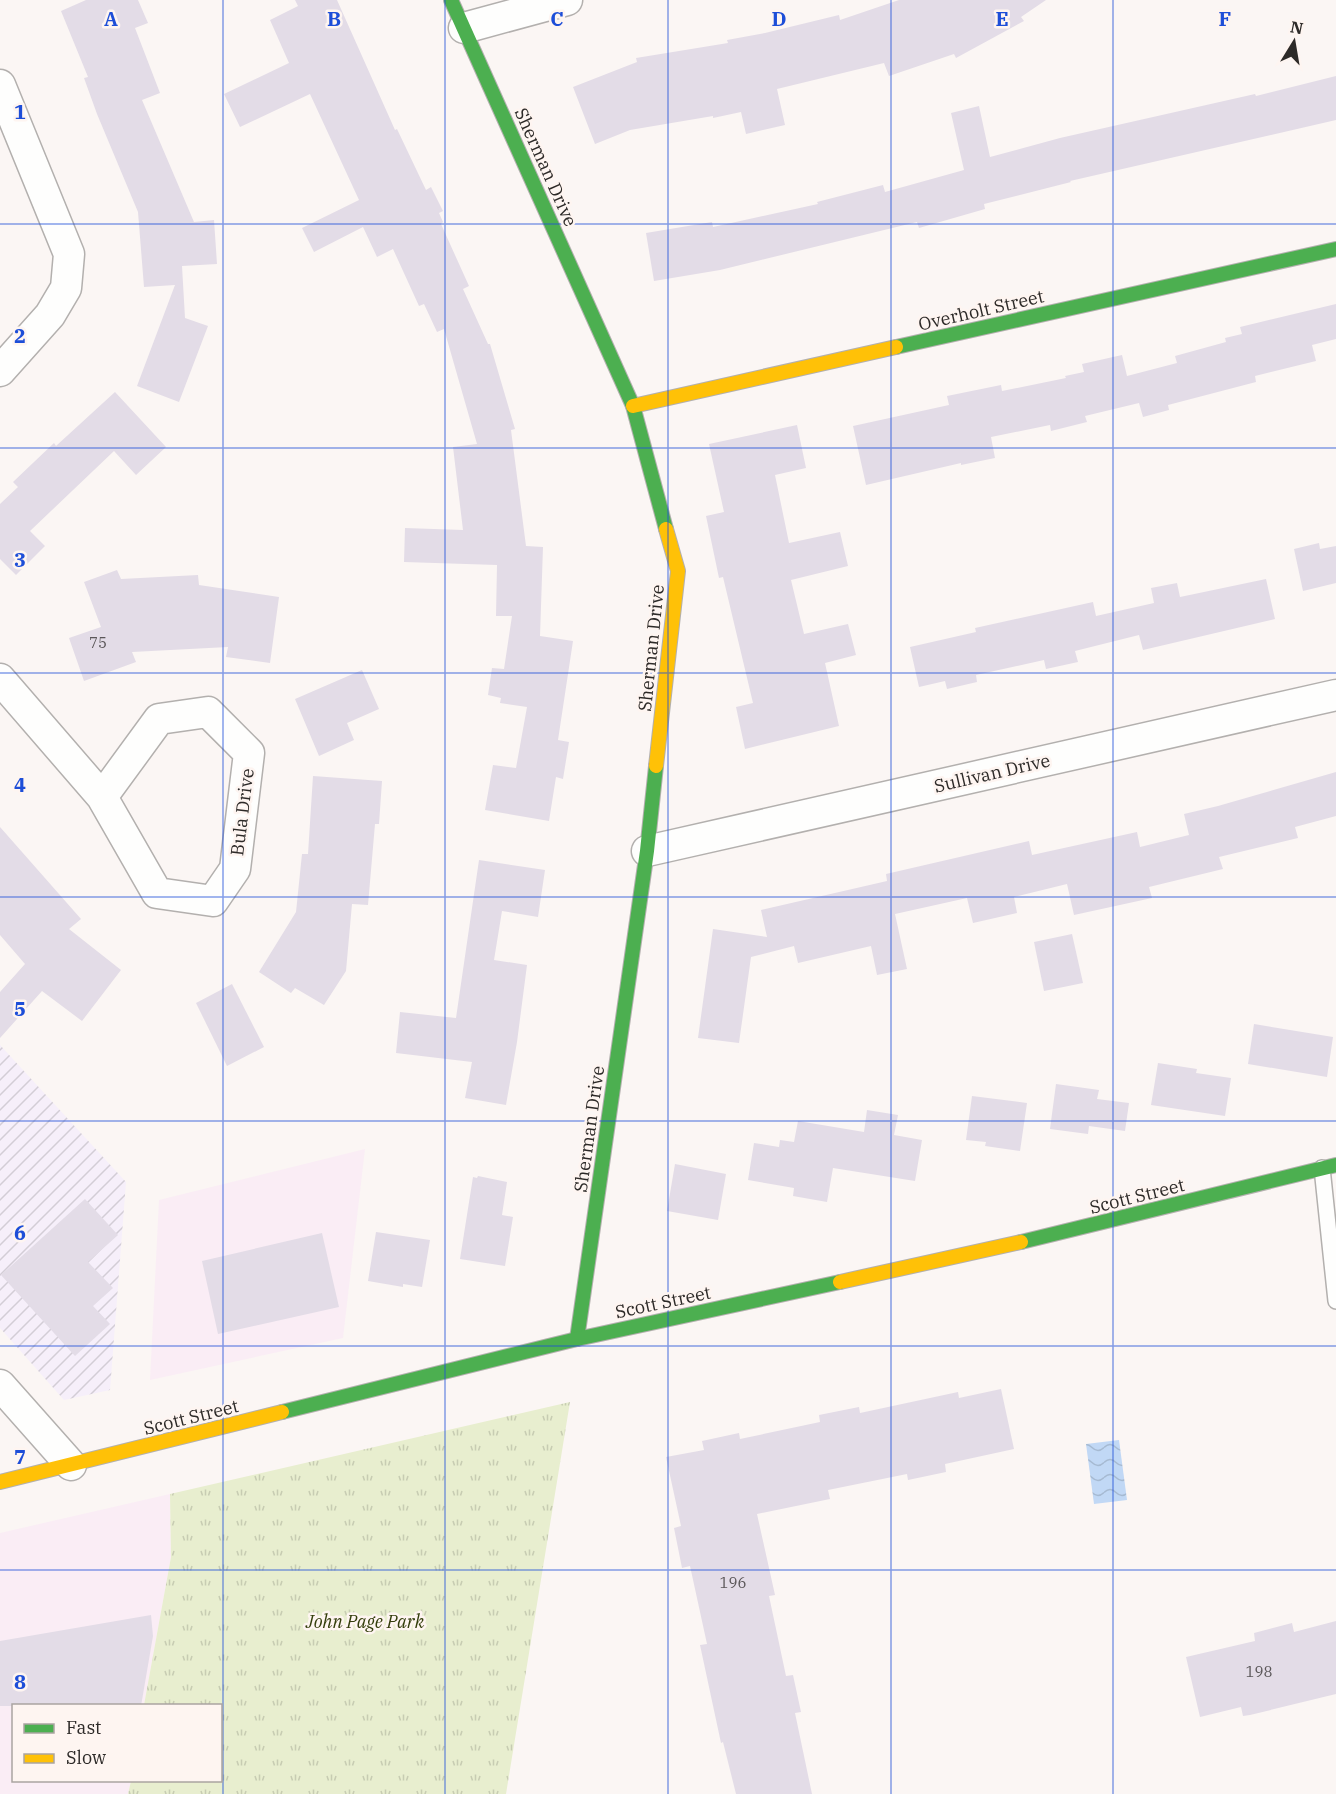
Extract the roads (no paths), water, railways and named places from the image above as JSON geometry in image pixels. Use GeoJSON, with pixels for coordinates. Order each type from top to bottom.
{"type":"FeatureCollection","features":[{"type":"Feature","properties":{"kind":"street","name":"Sherman Drive"},"geometry":{"type":"LineString","coordinates":[[451,0],[633,406],[678,571],[647,851],[577,1339]]}},
{"type":"Feature","properties":{"kind":"street"},"geometry":{"type":"LineString","coordinates":[[464,28],[567,0]]}},
{"type":"Feature","properties":{"kind":"street"},"geometry":{"type":"LineString","coordinates":[[0,85],[69,254],[66,288],[50,315],[0,371]]}},
{"type":"Feature","properties":{"kind":"street","name":"Overholt Street"},"geometry":{"type":"LineString","coordinates":[[633,406],[1336,249]]}},
{"type":"Feature","properties":{"kind":"street","name":"Bula Drive"},"geometry":{"type":"LineString","coordinates":[[0,678],[102,797],[157,893],[213,901],[236,869],[249,753],[208,712],[159,719],[102,797]]}},
{"type":"Feature","properties":{"kind":"street","name":"Sullivan Drive"},"geometry":{"type":"LineString","coordinates":[[647,851],[1336,695]]}},
{"type":"Feature","properties":{"kind":"street","name":"Scott Street"},"geometry":{"type":"LineString","coordinates":[[0,1482],[577,1339],[1041,1238],[1329,1166]]}},
{"type":"Feature","properties":{"kind":"street"},"geometry":{"type":"LineString","coordinates":[[0,1385],[71,1465]]}},
{"type":"Feature","properties":{"kind":"lane"},"geometry":{"type":"LineString","coordinates":[[1329,1166],[1336,1301]]}},
{"type":"Feature","properties":{"kind":"water"},"geometry":{"type":"Polygon","coordinates":[[[1119,1440],[1127,1500],[1094,1504],[1086,1444],[1119,1440]]]}},
{"type":"Feature","properties":{"kind":"park label","name":"John Page Park"},"geometry":{"type":"Point","coordinates":[365,1621]}}]}
